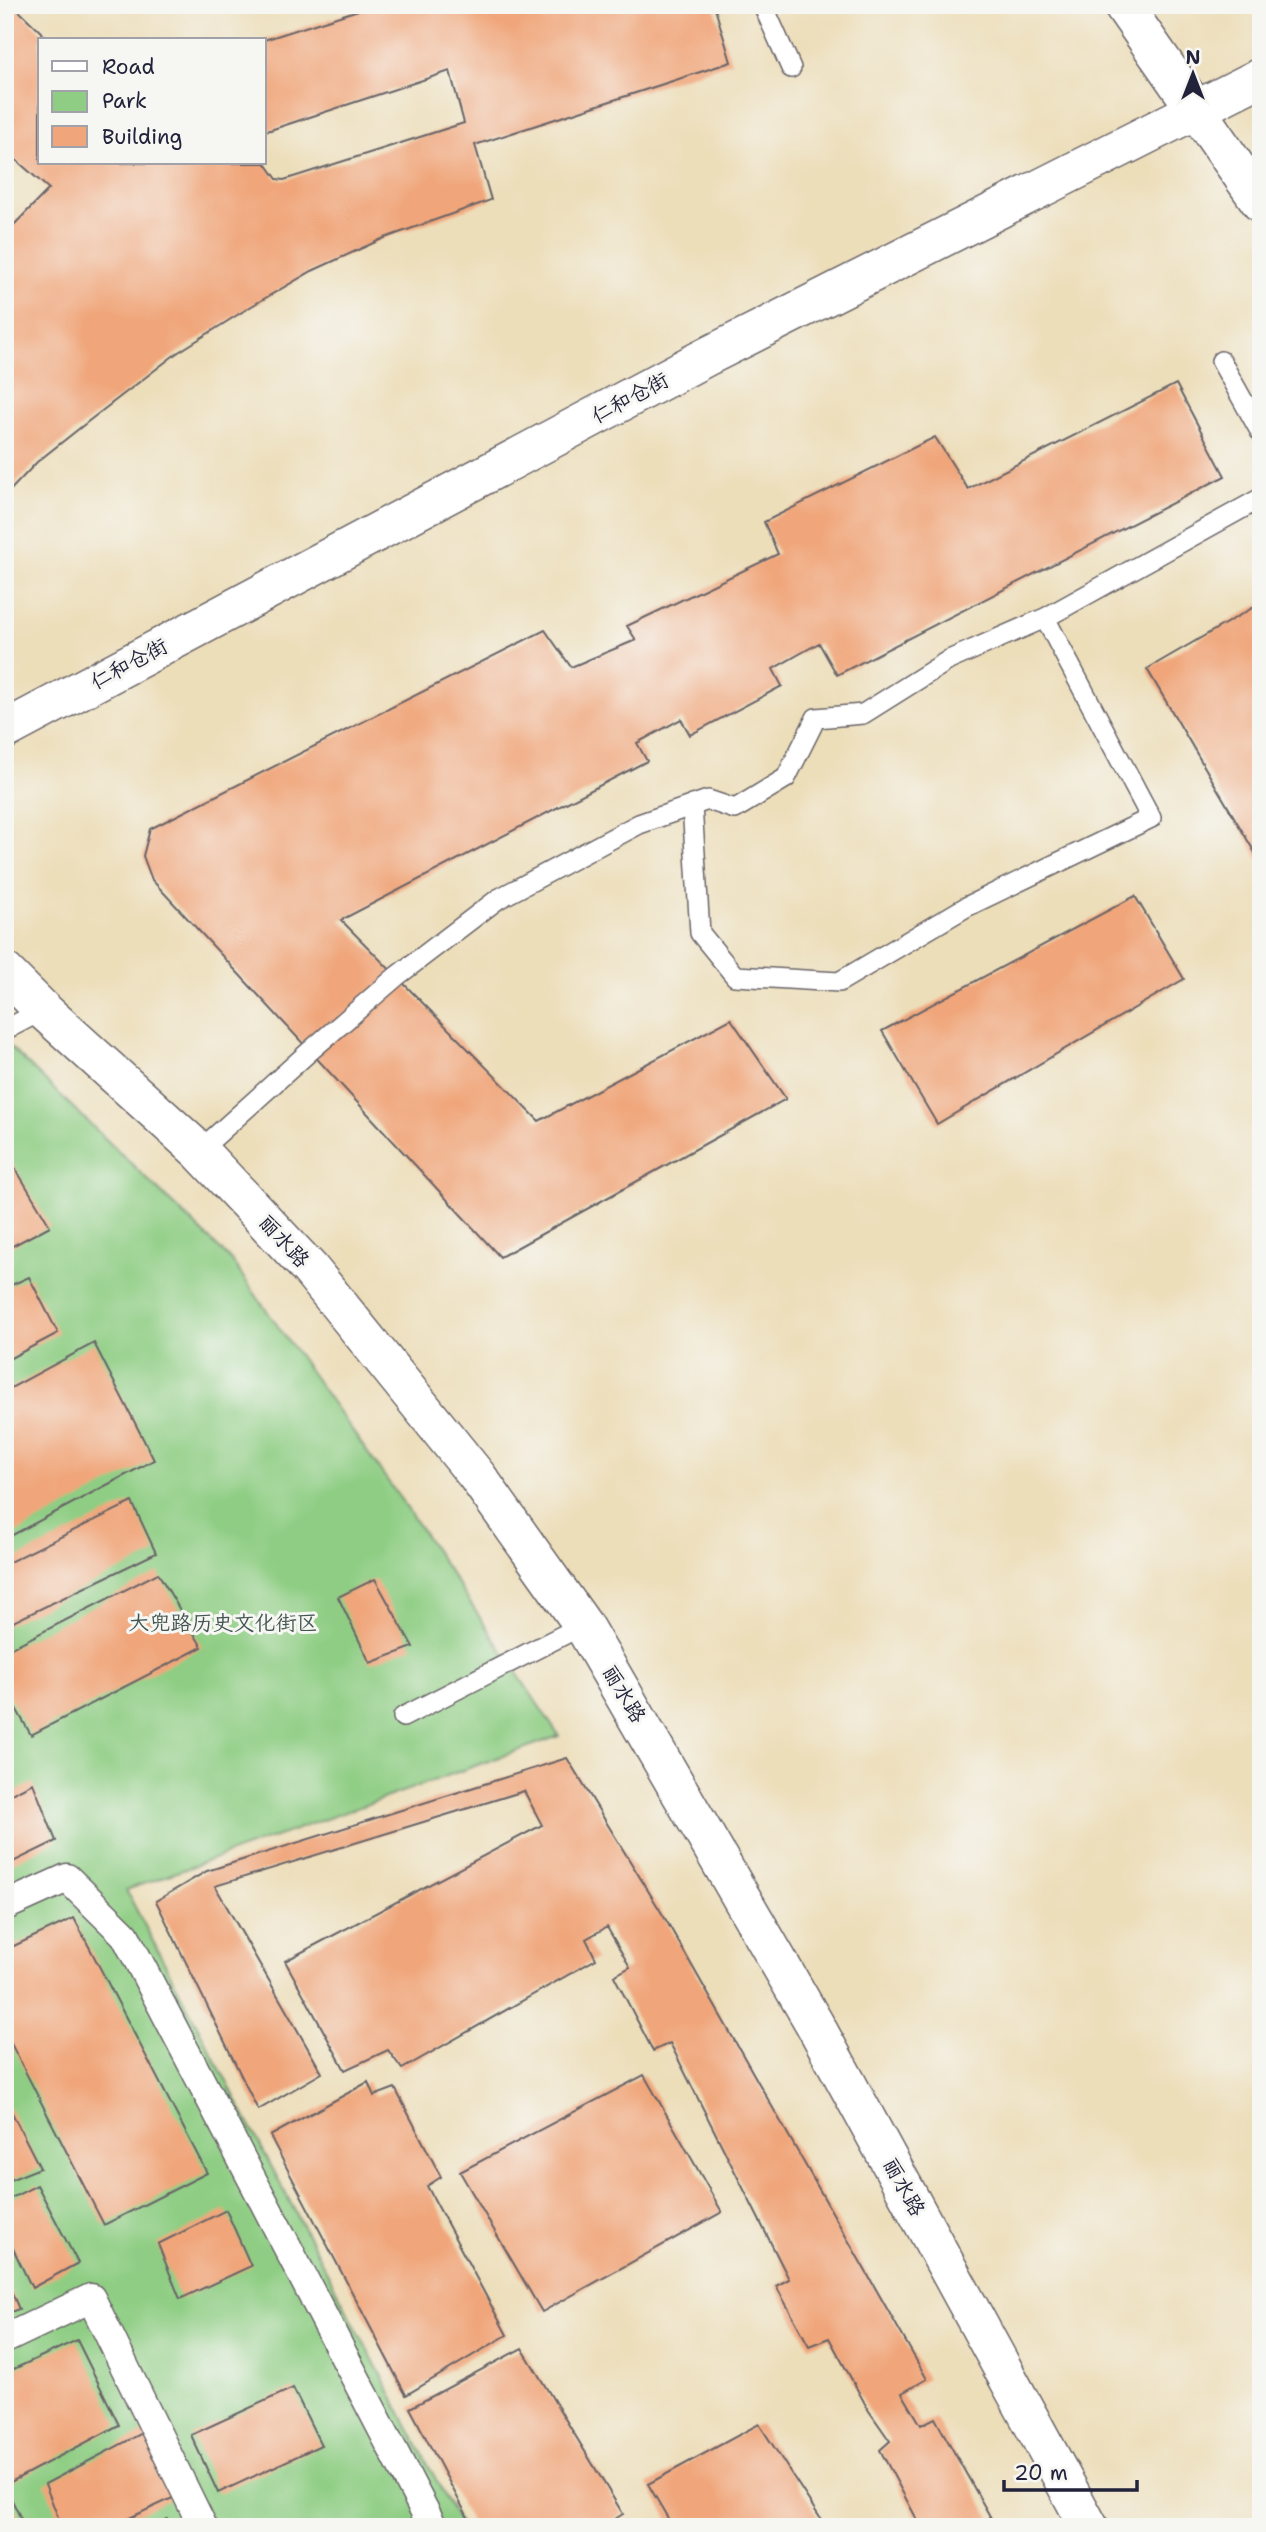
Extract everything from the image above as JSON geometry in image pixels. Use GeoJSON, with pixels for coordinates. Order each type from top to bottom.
{"type":"FeatureCollection","features":[{"type":"Feature","properties":{"kind":"street"},"geometry":{"type":"LineString","coordinates":[[1122,5],[1261,203]]}},
{"type":"Feature","properties":{"kind":"street","name":"仁和仓街"},"geometry":{"type":"LineString","coordinates":[[5,730],[706,357],[1261,77]]}},
{"type":"Feature","properties":{"kind":"street","name":"丽水路"},"geometry":{"type":"LineString","coordinates":[[5,972],[198,1152],[310,1269],[477,1476],[583,1625],[814,2023],[1089,2527]]}},
{"type":"Feature","properties":{"kind":"street"},"geometry":{"type":"LineString","coordinates":[[5,1906],[67,1878],[125,1936],[433,2527]]}},
{"type":"Feature","properties":{"kind":"street"},"geometry":{"type":"LineString","coordinates":[[5,2339],[91,2298],[203,2527]]}},
{"type":"Feature","properties":{"kind":"lane"},"geometry":{"type":"LineString","coordinates":[[763,5],[791,68]]}},
{"type":"Feature","properties":{"kind":"lane"},"geometry":{"type":"LineString","coordinates":[[1221,361],[1261,433]]}},
{"type":"Feature","properties":{"kind":"lane"},"geometry":{"type":"LineString","coordinates":[[198,1152],[397,976],[498,899],[639,824],[708,800],[735,810],[786,778],[816,718],[863,714],[949,660],[1045,618],[1261,498]]}},
{"type":"Feature","properties":{"kind":"lane"},"geometry":{"type":"LineString","coordinates":[[692,805],[700,933],[735,976],[839,982],[966,907],[1151,818],[1045,618]]}},
{"type":"Feature","properties":{"kind":"lane"},"geometry":{"type":"LineString","coordinates":[[5,1030],[43,1010]]}},
{"type":"Feature","properties":{"kind":"lane"},"geometry":{"type":"LineString","coordinates":[[403,1717],[583,1625]]}},
{"type":"Feature","properties":{"kind":"green space","name":"大兜路历史文化街区"},"geometry":{"type":"Polygon","coordinates":[[[5,1042],[231,1260],[404,1504],[559,1736],[126,1890],[461,2527],[5,2527],[5,1042]]]}},
{"type":"Feature","properties":{"kind":"building"},"geometry":{"type":"Polygon","coordinates":[[[5,5],[13,5],[47,38],[38,38],[38,164],[266,164],[277,179],[284,180],[464,123],[450,71],[266,131],[266,39],[374,5],[714,5],[731,62],[475,145],[491,200],[382,239],[312,271],[250,307],[177,353],[90,420],[37,462],[5,496],[5,234],[49,189],[5,150],[5,5]]]}},
{"type":"Feature","properties":{"kind":"building"},"geometry":{"type":"Polygon","coordinates":[[[1176,384],[1225,476],[837,675],[819,643],[773,669],[782,686],[690,735],[681,719],[637,743],[647,761],[341,920],[539,1121],[731,1019],[786,1099],[500,1257],[152,880],[143,856],[150,829],[545,630],[571,667],[636,640],[627,626],[778,554],[764,522],[935,437],[968,489],[1176,384]]]}},
{"type":"Feature","properties":{"kind":"building"},"geometry":{"type":"Polygon","coordinates":[[[1261,603],[1261,863],[1147,669],[1261,603]]]}},
{"type":"Feature","properties":{"kind":"building"},"geometry":{"type":"Polygon","coordinates":[[[1135,896],[1184,979],[937,1124],[882,1031],[1135,896]]]}},
{"type":"Feature","properties":{"kind":"building"},"geometry":{"type":"Polygon","coordinates":[[[5,1151],[50,1226],[5,1250],[5,1151]]]}},
{"type":"Feature","properties":{"kind":"building"},"geometry":{"type":"Polygon","coordinates":[[[29,1277],[58,1333],[5,1361],[5,1288],[29,1277]]]}},
{"type":"Feature","properties":{"kind":"building"},"geometry":{"type":"Polygon","coordinates":[[[94,1343],[154,1460],[5,1539],[5,1391],[94,1343]]]}},
{"type":"Feature","properties":{"kind":"building"},"geometry":{"type":"Polygon","coordinates":[[[132,1502],[156,1553],[5,1626],[5,1564],[132,1502]]]}},
{"type":"Feature","properties":{"kind":"building"},"geometry":{"type":"Polygon","coordinates":[[[158,1573],[202,1647],[31,1735],[5,1689],[5,1651],[158,1573]]]}},
{"type":"Feature","properties":{"kind":"building"},"geometry":{"type":"Polygon","coordinates":[[[375,1579],[413,1647],[370,1663],[338,1597],[375,1579]]]}},
{"type":"Feature","properties":{"kind":"building"},"geometry":{"type":"Polygon","coordinates":[[[567,1758],[666,1920],[927,2379],[902,2393],[921,2425],[935,2418],[996,2527],[921,2527],[880,2450],[890,2441],[869,2411],[829,2338],[809,2346],[776,2286],[789,2279],[670,2043],[653,2051],[614,1976],[630,1967],[607,1927],[586,1939],[596,1959],[402,2069],[388,2050],[345,2070],[285,1961],[542,1825],[524,1791],[215,1886],[322,2073],[258,2110],[156,1901],[207,1871],[567,1758]]]}},
{"type":"Feature","properties":{"kind":"building"},"geometry":{"type":"Polygon","coordinates":[[[33,1783],[56,1841],[5,1866],[5,1797],[33,1783]]]}},
{"type":"Feature","properties":{"kind":"building"},"geometry":{"type":"Polygon","coordinates":[[[74,1918],[207,2173],[104,2225],[5,2032],[5,1950],[74,1918]]]}},
{"type":"Feature","properties":{"kind":"building"},"geometry":{"type":"Polygon","coordinates":[[[644,2075],[722,2212],[542,2312],[460,2172],[644,2075]]]}},
{"type":"Feature","properties":{"kind":"building"},"geometry":{"type":"Polygon","coordinates":[[[368,2082],[374,2096],[395,2088],[441,2177],[427,2186],[507,2335],[406,2395],[270,2136],[368,2082]]]}},
{"type":"Feature","properties":{"kind":"building"},"geometry":{"type":"Polygon","coordinates":[[[5,2099],[40,2168],[5,2182],[5,2099]]]}},
{"type":"Feature","properties":{"kind":"building"},"geometry":{"type":"Polygon","coordinates":[[[37,2185],[78,2263],[32,2288],[5,2232],[5,2201],[37,2185]]]}},
{"type":"Feature","properties":{"kind":"building"},"geometry":{"type":"Polygon","coordinates":[[[226,2210],[251,2266],[180,2299],[158,2244],[226,2210]]]}},
{"type":"Feature","properties":{"kind":"building"},"geometry":{"type":"Polygon","coordinates":[[[5,2277],[19,2309],[5,2314],[5,2277]]]}},
{"type":"Feature","properties":{"kind":"building"},"geometry":{"type":"Polygon","coordinates":[[[77,2340],[119,2425],[5,2485],[5,2373],[77,2340]]]}},
{"type":"Feature","properties":{"kind":"building"},"geometry":{"type":"Polygon","coordinates":[[[522,2348],[623,2514],[602,2527],[473,2527],[410,2408],[522,2348]]]}},
{"type":"Feature","properties":{"kind":"building"},"geometry":{"type":"Polygon","coordinates":[[[293,2388],[321,2445],[218,2493],[191,2435],[293,2388]]]}},
{"type":"Feature","properties":{"kind":"building"},"geometry":{"type":"Polygon","coordinates":[[[759,2424],[826,2527],[673,2527],[648,2484],[759,2424]]]}},
{"type":"Feature","properties":{"kind":"building"},"geometry":{"type":"Polygon","coordinates":[[[146,2431],[177,2496],[110,2527],[62,2527],[45,2484],[146,2431]]]}},
{"type":"Feature","properties":{"kind":"building"},"geometry":{"type":"Polygon","coordinates":[[[5,2486],[25,2527],[5,2527],[5,2486]]]}},
{"type":"Feature","properties":{"kind":"building"},"geometry":{"type":"Polygon","coordinates":[[[167,2519],[171,2527],[150,2527],[167,2519]]]}}]}
